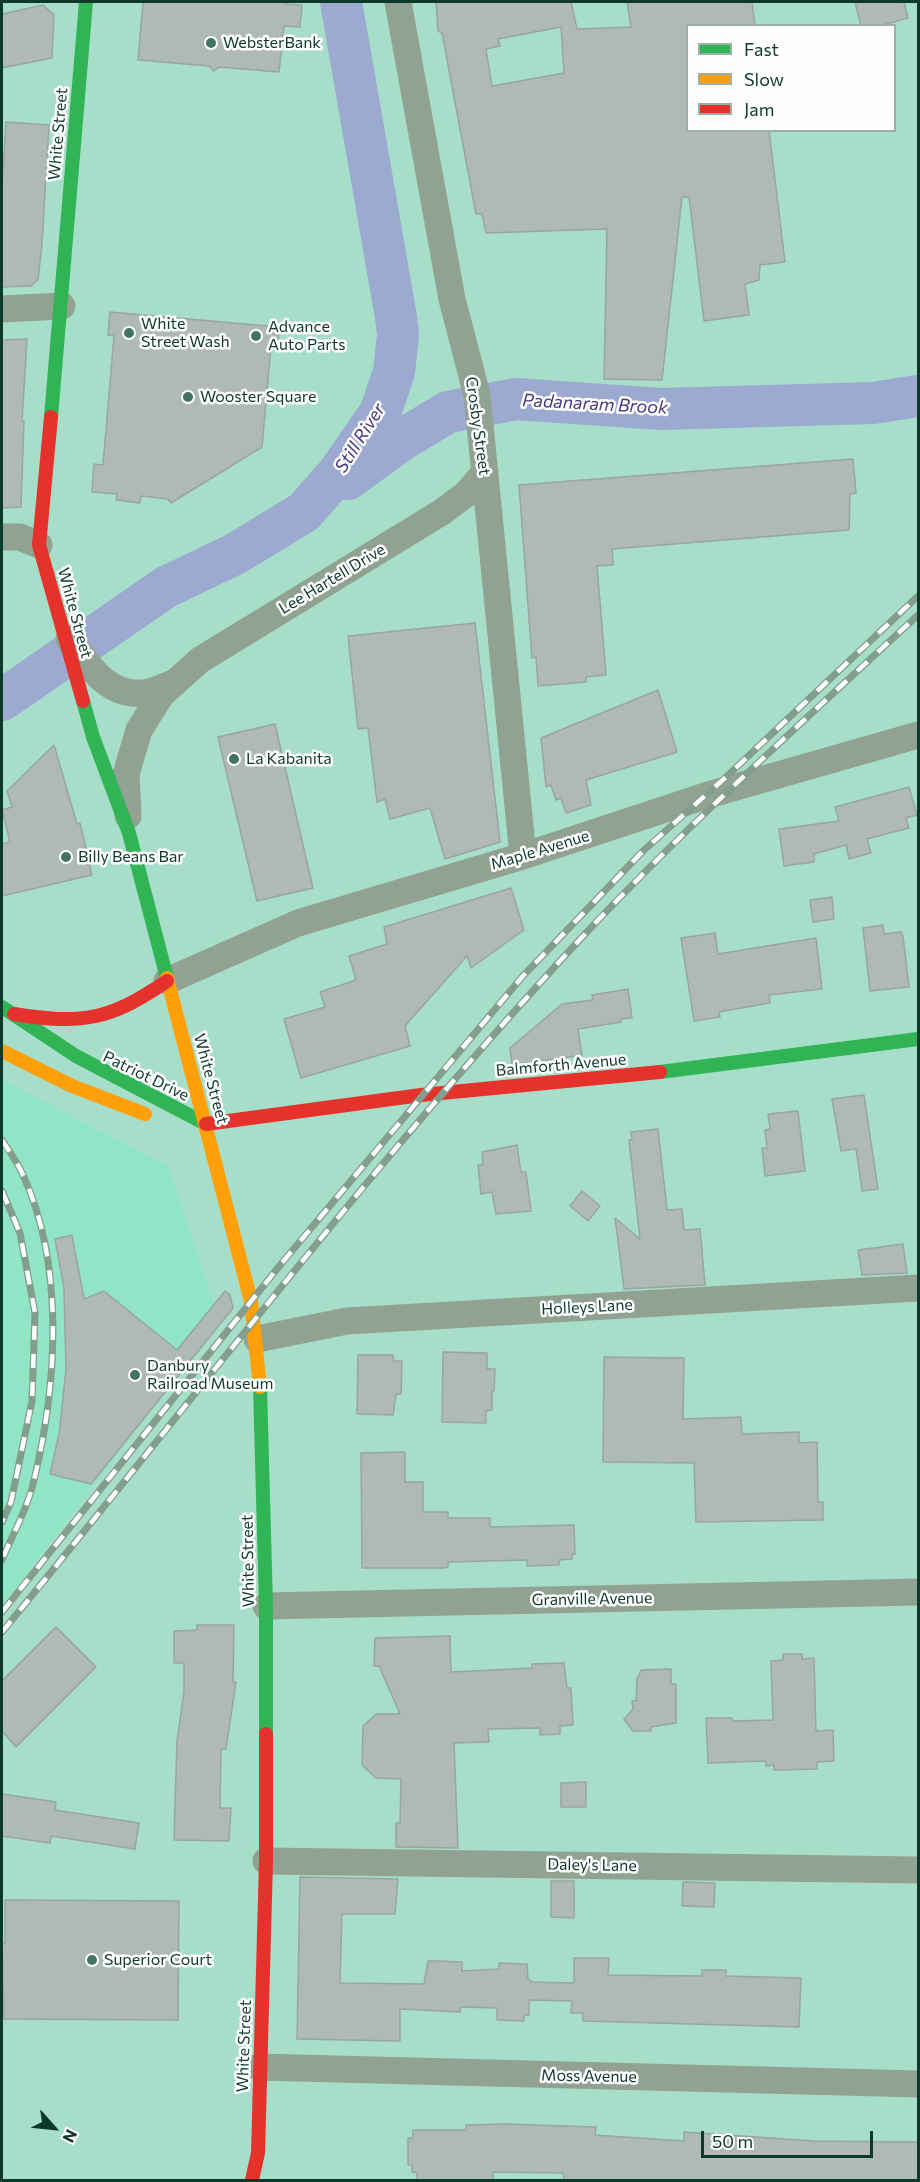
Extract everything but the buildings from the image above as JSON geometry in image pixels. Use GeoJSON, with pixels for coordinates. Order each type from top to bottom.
{"type":"FeatureCollection","features":[{"type":"Feature","properties":{"kind":"main road","name":"White Street"},"geometry":{"type":"LineString","coordinates":[[60,622],[39,545],[62,306],[71,163],[86,2]]}},
{"type":"Feature","properties":{"kind":"main road","name":"White Street"},"geometry":{"type":"LineString","coordinates":[[90,688],[206,1124],[251,1301],[257,1339],[263,1431],[266,1861],[258,2153],[252,2181]]}},
{"type":"Feature","properties":{"kind":"main road","name":"Patriot Drive"},"geometry":{"type":"LineString","coordinates":[[6,1010],[47,1020],[81,1021],[120,1010],[167,981]]}},
{"type":"Feature","properties":{"kind":"main road","name":"Patriot Drive"},"geometry":{"type":"LineString","coordinates":[[6,1010],[47,1041],[101,1073],[206,1124]]}},
{"type":"Feature","properties":{"kind":"main road","name":"Balmforth Avenue"},"geometry":{"type":"LineString","coordinates":[[206,1124],[421,1095],[662,1072],[918,1039]]}},
{"type":"Feature","properties":{"kind":"main road","name":"Patriot Drive"},"geometry":{"type":"LineString","coordinates":[[2,1051],[30,1068],[90,1095],[161,1118],[206,1124]]}},
{"type":"Feature","properties":{"kind":"street","name":"Crosby Street"},"geometry":{"type":"LineString","coordinates":[[398,2],[452,299],[477,394],[523,856]]}},
{"type":"Feature","properties":{"kind":"street"},"geometry":{"type":"LineString","coordinates":[[2,309],[62,306]]}},
{"type":"Feature","properties":{"kind":"street","name":"Lee Hartell Drive"},"geometry":{"type":"LineString","coordinates":[[129,833],[126,774],[139,730],[161,695],[200,660],[442,512],[466,494],[484,462]]}},
{"type":"Feature","properties":{"kind":"street"},"geometry":{"type":"LineString","coordinates":[[2,537],[20,537],[39,545]]}},
{"type":"Feature","properties":{"kind":"street","name":"Lee Hartell Drive"},"geometry":{"type":"LineString","coordinates":[[60,622],[90,688],[143,693],[176,682]]}},
{"type":"Feature","properties":{"kind":"street","name":"Maple Avenue"},"geometry":{"type":"LineString","coordinates":[[167,981],[298,923],[523,856],[708,795],[918,735]]}},
{"type":"Feature","properties":{"kind":"street","name":"Holleys Lane"},"geometry":{"type":"LineString","coordinates":[[257,1339],[347,1321],[918,1288]]}},
{"type":"Feature","properties":{"kind":"street","name":"Granville Avenue"},"geometry":{"type":"LineString","coordinates":[[266,1606],[918,1592]]}},
{"type":"Feature","properties":{"kind":"street","name":"Daley's Lane"},"geometry":{"type":"LineString","coordinates":[[266,1861],[918,1870]]}},
{"type":"Feature","properties":{"kind":"street","name":"Moss Avenue"},"geometry":{"type":"LineString","coordinates":[[259,2067],[918,2085]]}},
{"type":"Feature","properties":{"kind":"shaded area"},"geometry":{"type":"Polygon","coordinates":[[[2,1080],[168,1166],[219,1320],[2,1606],[2,1080]]]}},
{"type":"Feature","properties":{"kind":"waterway","name":"Still River"},"geometry":{"type":"LineString","coordinates":[[2,700],[166,587],[235,554],[304,512],[339,472],[380,413],[394,372],[398,335],[341,2]]}},
{"type":"Feature","properties":{"kind":"waterway","name":"Padanaram Brook"},"geometry":{"type":"LineString","coordinates":[[348,479],[400,441],[448,412],[516,399],[661,409],[873,403],[918,396]]}},
{"type":"Feature","properties":{"kind":"railway"},"geometry":{"type":"LineString","coordinates":[[2,1612],[281,1264],[522,977],[643,851],[726,777],[918,596]]}},
{"type":"Feature","properties":{"kind":"railway"},"geometry":{"type":"LineString","coordinates":[[2,1632],[360,1191],[508,1018],[625,892],[749,771],[918,615]]}},
{"type":"Feature","properties":{"kind":"railway"},"geometry":{"type":"LineString","coordinates":[[2,1140],[21,1171],[36,1210],[46,1248],[53,1326],[48,1405],[34,1480],[24,1510],[2,1560]]}},
{"type":"Feature","properties":{"kind":"railway"},"geometry":{"type":"LineString","coordinates":[[2,1191],[20,1233],[35,1313],[32,1401],[11,1502],[2,1522]]}},
{"type":"Feature","properties":{"kind":"traffic: fast"},"geometry":{"type":"LineString","coordinates":[[51,417],[86,2]]}},
{"type":"Feature","properties":{"kind":"traffic: fast"},"geometry":{"type":"LineString","coordinates":[[83,701],[93,737],[129,833],[167,978]]}},
{"type":"Feature","properties":{"kind":"traffic: fast"},"geometry":{"type":"LineString","coordinates":[[2,1007],[76,1056],[206,1124]]}},
{"type":"Feature","properties":{"kind":"traffic: fast"},"geometry":{"type":"LineString","coordinates":[[660,1072],[918,1039]]}},
{"type":"Feature","properties":{"kind":"traffic: fast"},"geometry":{"type":"LineString","coordinates":[[260,1387],[266,1606],[266,1734]]}},
{"type":"Feature","properties":{"kind":"traffic: slow"},"geometry":{"type":"LineString","coordinates":[[167,978],[251,1301],[260,1387]]}},
{"type":"Feature","properties":{"kind":"traffic: slow"},"geometry":{"type":"LineString","coordinates":[[2,1051],[72,1086],[145,1114]]}},
{"type":"Feature","properties":{"kind":"traffic: jam"},"geometry":{"type":"LineString","coordinates":[[51,417],[39,545],[83,701]]}},
{"type":"Feature","properties":{"kind":"traffic: jam"},"geometry":{"type":"LineString","coordinates":[[14,1014],[59,1019],[95,1016],[129,1004],[167,981]]}},
{"type":"Feature","properties":{"kind":"traffic: jam"},"geometry":{"type":"LineString","coordinates":[[206,1124],[421,1095],[660,1072]]}},
{"type":"Feature","properties":{"kind":"traffic: jam"},"geometry":{"type":"LineString","coordinates":[[252,2180],[258,2153],[266,1861],[266,1734]]}},
{"type":"Feature","properties":{"kind":"place","name":"WebsterBank"},"geometry":{"type":"Point","coordinates":[211,43]}},
{"type":"Feature","properties":{"kind":"place","name":"White Street Wash"},"geometry":{"type":"Point","coordinates":[129,333]}},
{"type":"Feature","properties":{"kind":"place","name":"Advance Auto Parts"},"geometry":{"type":"Point","coordinates":[256,336]}},
{"type":"Feature","properties":{"kind":"place","name":"Wooster Square"},"geometry":{"type":"Point","coordinates":[188,397]}},
{"type":"Feature","properties":{"kind":"place","name":"La Kabanita"},"geometry":{"type":"Point","coordinates":[234,759]}},
{"type":"Feature","properties":{"kind":"place","name":"Billy Beans Bar"},"geometry":{"type":"Point","coordinates":[66,857]}},
{"type":"Feature","properties":{"kind":"place","name":"Danbury Railroad Museum"},"geometry":{"type":"Point","coordinates":[135,1375]}},
{"type":"Feature","properties":{"kind":"place","name":"Superior Court"},"geometry":{"type":"Point","coordinates":[92,1960]}}]}
